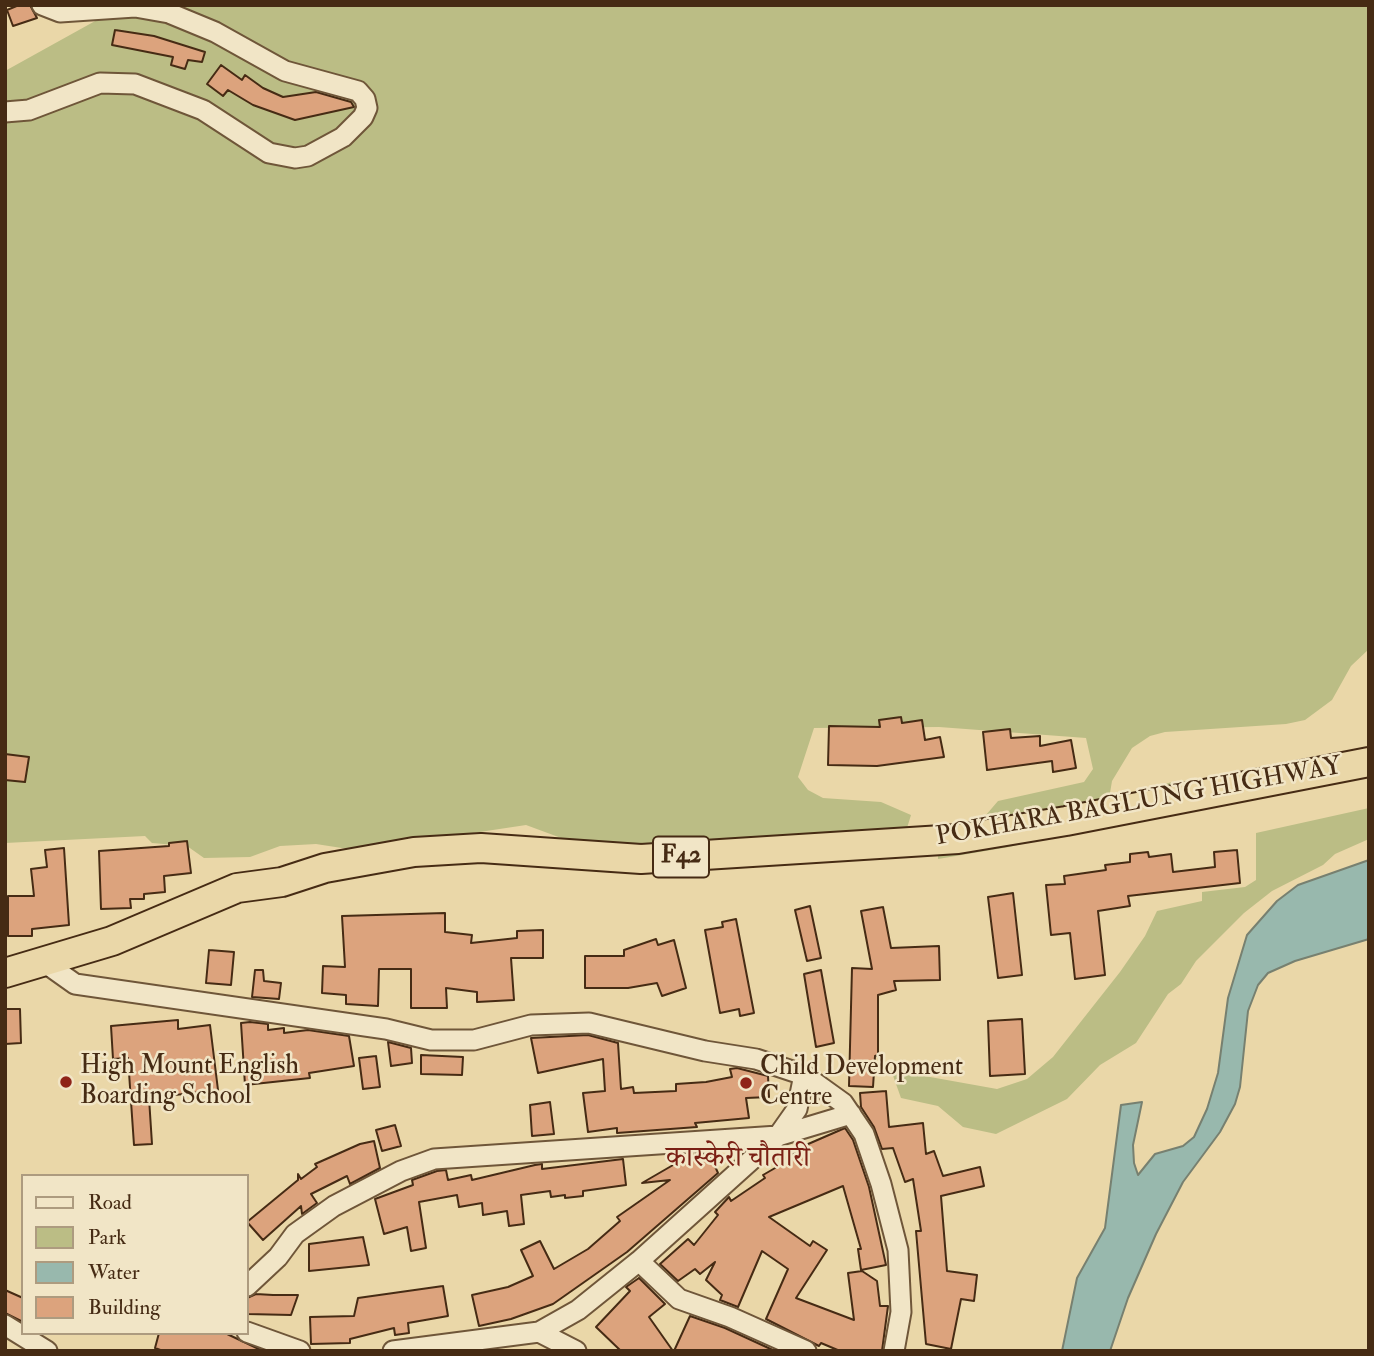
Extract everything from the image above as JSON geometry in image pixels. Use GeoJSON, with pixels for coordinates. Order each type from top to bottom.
{"type":"FeatureCollection","features":[{"type":"Feature","properties":{"kind":"highway","name":"POKHARA BAGLUNG HIGHWAY"},"geometry":{"type":"LineString","coordinates":[[5,973],[112,941],[237,888],[282,882],[325,868],[401,854],[481,848],[641,859],[958,838],[1079,819],[1369,762]]}},
{"type":"Feature","properties":{"kind":"street"},"geometry":{"type":"LineString","coordinates":[[5,112],[29,110],[81,89],[118,81],[179,99],[222,120],[269,153],[295,159],[323,149],[343,137],[363,117],[367,108],[365,99],[358,91],[285,71],[215,32],[169,13],[135,7],[60,12],[42,5]]}},
{"type":"Feature","properties":{"kind":"street"},"geometry":{"type":"LineString","coordinates":[[44,962],[75,984],[386,1029],[431,1040],[474,1040],[531,1026],[589,1023],[705,1051],[756,1059],[804,1075],[834,1096],[851,1114],[864,1134],[877,1171],[898,1250],[901,1312],[894,1351]]}},
{"type":"Feature","properties":{"kind":"street"},"geometry":{"type":"LineString","coordinates":[[393,1351],[443,1347],[539,1332],[578,1310],[639,1261],[778,1136],[797,1109],[804,1075]]}},
{"type":"Feature","properties":{"kind":"street"},"geometry":{"type":"LineString","coordinates":[[248,1285],[278,1257],[295,1234],[334,1206],[401,1171],[433,1159],[778,1136],[851,1114]]}},
{"type":"Feature","properties":{"kind":"street"},"geometry":{"type":"LineString","coordinates":[[639,1261],[679,1299],[730,1317],[806,1351]]}},
{"type":"Feature","properties":{"kind":"street"},"geometry":{"type":"LineString","coordinates":[[5,1325],[21,1335]]}},
{"type":"Feature","properties":{"kind":"street"},"geometry":{"type":"LineString","coordinates":[[248,1332],[300,1351]]}},
{"type":"Feature","properties":{"kind":"street"},"geometry":{"type":"LineString","coordinates":[[539,1332],[576,1351]]}},
{"type":"Feature","properties":{"kind":"street"},"geometry":{"type":"LineString","coordinates":[[21,1335],[47,1351]]}},
{"type":"Feature","properties":{"kind":"green space"},"geometry":{"type":"Polygon","coordinates":[[[124,5],[1369,5],[1369,649],[1351,666],[1332,700],[1305,720],[1286,724],[1165,732],[1150,736],[1132,748],[1112,781],[1110,793],[1126,796],[1175,781],[1189,789],[1151,814],[1009,847],[938,859],[938,851],[981,831],[986,815],[998,801],[1084,782],[1093,769],[1086,738],[939,727],[814,728],[798,777],[808,790],[823,798],[881,802],[911,815],[907,828],[779,835],[779,860],[572,842],[526,825],[473,833],[440,849],[387,855],[316,844],[280,846],[250,857],[204,858],[187,846],[152,843],[145,836],[5,843],[5,71],[124,5]]]}},
{"type":"Feature","properties":{"kind":"green space"},"geometry":{"type":"Polygon","coordinates":[[[1369,808],[1369,839],[1335,854],[1323,865],[1272,891],[1244,913],[1196,961],[1181,984],[1168,994],[1136,1043],[1100,1065],[1067,1099],[996,1134],[963,1127],[938,1106],[901,1098],[891,1070],[997,1089],[1027,1079],[1053,1057],[1120,972],[1145,936],[1157,911],[1202,901],[1202,892],[1245,887],[1256,880],[1256,833],[1369,808]]]}},
{"type":"Feature","properties":{"kind":"water"},"geometry":{"type":"Polygon","coordinates":[[[1369,860],[1369,939],[1295,961],[1268,973],[1258,985],[1248,1011],[1240,1087],[1235,1104],[1220,1132],[1183,1182],[1156,1234],[1128,1298],[1110,1351],[1062,1351],[1077,1278],[1105,1228],[1121,1105],[1142,1102],[1133,1145],[1138,1175],[1155,1154],[1183,1146],[1194,1137],[1207,1109],[1218,1073],[1228,998],[1247,935],[1277,901],[1298,885],[1369,860]]]}},
{"type":"Feature","properties":{"kind":"building"},"geometry":{"type":"Polygon","coordinates":[[[19,5],[30,5],[37,18],[13,26],[7,10],[19,5]]]}},
{"type":"Feature","properties":{"kind":"building"},"geometry":{"type":"Polygon","coordinates":[[[115,30],[154,36],[205,52],[202,62],[188,60],[185,69],[171,65],[173,57],[112,45],[115,30]]]}},
{"type":"Feature","properties":{"kind":"building"},"geometry":{"type":"Polygon","coordinates":[[[221,65],[242,80],[245,75],[263,88],[283,97],[316,92],[351,102],[354,107],[295,120],[253,105],[228,90],[223,96],[207,84],[221,65]]]}},
{"type":"Feature","properties":{"kind":"building"},"geometry":{"type":"Polygon","coordinates":[[[901,717],[902,723],[922,720],[925,740],[940,737],[944,757],[877,766],[828,765],[829,726],[880,727],[879,720],[901,717]]]}},
{"type":"Feature","properties":{"kind":"building"},"geometry":{"type":"Polygon","coordinates":[[[1010,729],[1011,738],[1040,736],[1040,746],[1071,740],[1076,768],[1053,772],[1052,761],[987,770],[983,732],[1010,729]]]}},
{"type":"Feature","properties":{"kind":"building"},"geometry":{"type":"Polygon","coordinates":[[[5,754],[29,757],[25,782],[5,780],[5,754]]]}},
{"type":"Feature","properties":{"kind":"building"},"geometry":{"type":"Polygon","coordinates":[[[187,841],[191,873],[164,876],[165,892],[144,894],[144,899],[130,899],[131,908],[101,909],[99,851],[169,846],[169,843],[187,841]]]}},
{"type":"Feature","properties":{"kind":"building"},"geometry":{"type":"Polygon","coordinates":[[[64,848],[69,925],[32,929],[32,936],[8,936],[8,896],[34,896],[31,869],[47,867],[45,850],[64,848]]]}},
{"type":"Feature","properties":{"kind":"building"},"geometry":{"type":"Polygon","coordinates":[[[1237,850],[1240,883],[1128,896],[1130,906],[1098,911],[1105,975],[1075,979],[1070,933],[1051,935],[1046,885],[1065,884],[1064,876],[1106,870],[1105,865],[1130,862],[1130,854],[1148,852],[1149,857],[1171,854],[1173,872],[1215,867],[1214,852],[1237,850]]]}},
{"type":"Feature","properties":{"kind":"building"},"geometry":{"type":"Polygon","coordinates":[[[1013,893],[1022,975],[998,978],[988,897],[1013,893]]]}},
{"type":"Feature","properties":{"kind":"building"},"geometry":{"type":"Polygon","coordinates":[[[810,906],[821,958],[807,961],[795,910],[810,906]]]}},
{"type":"Feature","properties":{"kind":"building"},"geometry":{"type":"Polygon","coordinates":[[[883,907],[891,948],[939,946],[940,980],[894,981],[896,990],[878,995],[878,1055],[875,1056],[873,1087],[849,1086],[852,968],[872,969],[861,911],[883,907]]]}},
{"type":"Feature","properties":{"kind":"building"},"geometry":{"type":"Polygon","coordinates":[[[445,913],[445,932],[472,935],[471,943],[517,938],[517,931],[543,930],[543,958],[511,958],[514,1000],[477,1002],[477,992],[446,988],[447,1008],[411,1008],[411,969],[379,969],[378,1006],[346,1004],[346,995],[322,993],[323,966],[345,967],[342,916],[445,913]]]}},
{"type":"Feature","properties":{"kind":"building"},"geometry":{"type":"Polygon","coordinates":[[[736,919],[754,1013],[740,1016],[739,1009],[720,1013],[705,930],[723,927],[722,922],[736,919]]]}},
{"type":"Feature","properties":{"kind":"building"},"geometry":{"type":"Polygon","coordinates":[[[656,939],[658,945],[674,940],[686,988],[662,996],[657,983],[628,988],[585,988],[585,956],[624,956],[624,950],[656,939]]]}},
{"type":"Feature","properties":{"kind":"building"},"geometry":{"type":"Polygon","coordinates":[[[209,950],[234,952],[231,985],[206,983],[209,950]]]}},
{"type":"Feature","properties":{"kind":"building"},"geometry":{"type":"Polygon","coordinates":[[[255,970],[263,970],[264,981],[281,983],[279,999],[252,997],[255,970]]]}},
{"type":"Feature","properties":{"kind":"building"},"geometry":{"type":"Polygon","coordinates":[[[821,970],[834,1043],[816,1047],[804,974],[821,970]]]}},
{"type":"Feature","properties":{"kind":"building"},"geometry":{"type":"Polygon","coordinates":[[[5,1009],[20,1009],[21,1043],[5,1044],[5,1009]]]}},
{"type":"Feature","properties":{"kind":"building"},"geometry":{"type":"Polygon","coordinates":[[[1022,1019],[1025,1074],[990,1076],[988,1021],[1022,1019]]]}},
{"type":"Feature","properties":{"kind":"building"},"geometry":{"type":"Polygon","coordinates":[[[178,1020],[178,1029],[210,1025],[218,1090],[149,1098],[152,1144],[134,1145],[128,1058],[113,1059],[111,1026],[178,1020]]]}},
{"type":"Feature","properties":{"kind":"building"},"geometry":{"type":"Polygon","coordinates":[[[241,1023],[268,1024],[268,1030],[284,1028],[284,1033],[308,1030],[349,1036],[354,1066],[309,1073],[310,1078],[245,1085],[241,1023]]]}},
{"type":"Feature","properties":{"kind":"building"},"geometry":{"type":"Polygon","coordinates":[[[588,1035],[618,1043],[621,1089],[633,1087],[634,1093],[676,1091],[676,1084],[732,1077],[730,1069],[737,1068],[768,1076],[769,1097],[746,1098],[749,1118],[695,1123],[697,1127],[617,1133],[617,1128],[588,1132],[583,1093],[605,1091],[603,1059],[538,1073],[531,1038],[588,1035]]]}},
{"type":"Feature","properties":{"kind":"building"},"geometry":{"type":"Polygon","coordinates":[[[388,1042],[411,1048],[412,1063],[391,1066],[388,1042]]]}},
{"type":"Feature","properties":{"kind":"building"},"geometry":{"type":"Polygon","coordinates":[[[421,1055],[463,1057],[462,1075],[421,1074],[421,1055]]]}},
{"type":"Feature","properties":{"kind":"building"},"geometry":{"type":"Polygon","coordinates":[[[376,1056],[380,1087],[363,1089],[359,1058],[376,1056]]]}},
{"type":"Feature","properties":{"kind":"building"},"geometry":{"type":"Polygon","coordinates":[[[886,1091],[889,1127],[923,1123],[926,1154],[934,1151],[943,1176],[980,1167],[984,1186],[941,1196],[947,1271],[977,1275],[974,1301],[961,1299],[951,1349],[926,1344],[916,1231],[921,1231],[913,1179],[905,1182],[893,1148],[882,1149],[874,1127],[861,1107],[860,1093],[886,1091]]]}},
{"type":"Feature","properties":{"kind":"building"},"geometry":{"type":"Polygon","coordinates":[[[550,1102],[554,1134],[532,1136],[530,1105],[550,1102]]]}},
{"type":"Feature","properties":{"kind":"building"},"geometry":{"type":"Polygon","coordinates":[[[395,1125],[401,1146],[382,1151],[376,1130],[395,1125]]]}},
{"type":"Feature","properties":{"kind":"building"},"geometry":{"type":"Polygon","coordinates":[[[845,1128],[853,1140],[869,1187],[886,1265],[861,1270],[858,1249],[861,1249],[843,1186],[769,1217],[810,1246],[813,1241],[827,1250],[796,1298],[854,1320],[848,1273],[862,1271],[877,1281],[880,1306],[888,1306],[882,1351],[840,1351],[821,1343],[819,1346],[766,1319],[788,1269],[762,1251],[738,1307],[720,1300],[722,1295],[706,1280],[715,1262],[700,1274],[695,1269],[678,1281],[660,1264],[688,1239],[694,1245],[718,1215],[715,1212],[729,1197],[731,1201],[765,1178],[763,1175],[782,1164],[780,1160],[800,1151],[799,1148],[845,1128]]]}},
{"type":"Feature","properties":{"kind":"building"},"geometry":{"type":"Polygon","coordinates":[[[374,1141],[380,1168],[350,1184],[347,1176],[311,1194],[317,1203],[302,1214],[301,1206],[263,1240],[248,1223],[298,1180],[298,1174],[301,1179],[317,1167],[315,1164],[360,1144],[374,1141]]]}},
{"type":"Feature","properties":{"kind":"building"},"geometry":{"type":"Polygon","coordinates":[[[709,1153],[718,1173],[627,1252],[553,1304],[511,1319],[479,1326],[472,1295],[508,1287],[533,1276],[521,1250],[540,1241],[554,1269],[588,1249],[620,1221],[617,1217],[670,1180],[642,1183],[680,1161],[697,1154],[709,1153]]]}},
{"type":"Feature","properties":{"kind":"building"},"geometry":{"type":"Polygon","coordinates":[[[623,1159],[626,1185],[583,1191],[583,1196],[565,1198],[565,1195],[551,1197],[550,1191],[521,1195],[524,1224],[509,1226],[507,1211],[483,1215],[482,1203],[459,1207],[457,1195],[419,1202],[426,1248],[411,1251],[407,1227],[384,1234],[375,1199],[413,1185],[412,1180],[437,1171],[446,1170],[448,1180],[471,1175],[472,1180],[542,1164],[542,1169],[623,1159]]]}},
{"type":"Feature","properties":{"kind":"building"},"geometry":{"type":"Polygon","coordinates":[[[363,1237],[369,1265],[309,1271],[309,1244],[363,1237]]]}},
{"type":"Feature","properties":{"kind":"building"},"geometry":{"type":"Polygon","coordinates":[[[639,1278],[665,1304],[649,1317],[673,1351],[621,1351],[596,1327],[630,1291],[626,1287],[639,1278]]]}},
{"type":"Feature","properties":{"kind":"building"},"geometry":{"type":"Polygon","coordinates":[[[443,1286],[448,1316],[408,1323],[409,1333],[395,1335],[394,1328],[350,1339],[350,1343],[311,1344],[310,1317],[354,1316],[358,1298],[443,1286]]]}},
{"type":"Feature","properties":{"kind":"building"},"geometry":{"type":"Polygon","coordinates":[[[5,1290],[21,1297],[21,1321],[5,1313],[5,1290]]]}},
{"type":"Feature","properties":{"kind":"building"},"geometry":{"type":"Polygon","coordinates":[[[256,1294],[298,1295],[291,1315],[248,1314],[248,1298],[256,1294]]]}},
{"type":"Feature","properties":{"kind":"building"},"geometry":{"type":"Polygon","coordinates":[[[690,1316],[725,1328],[775,1351],[674,1351],[690,1316]]]}},
{"type":"Feature","properties":{"kind":"building"},"geometry":{"type":"Polygon","coordinates":[[[158,1335],[229,1335],[263,1351],[163,1351],[155,1348],[158,1335]]]}},
{"type":"Feature","properties":{"kind":"place","name":"High Mount English Boarding School"},"geometry":{"type":"Point","coordinates":[66,1082]}},
{"type":"Feature","properties":{"kind":"place","name":"Child Development Centre"},"geometry":{"type":"Point","coordinates":[746,1083]}},
{"type":"Feature","properties":{"kind":"district","name":"कास्केरी चौतारी"},"geometry":{"type":"Point","coordinates":[738,1160]}}]}
